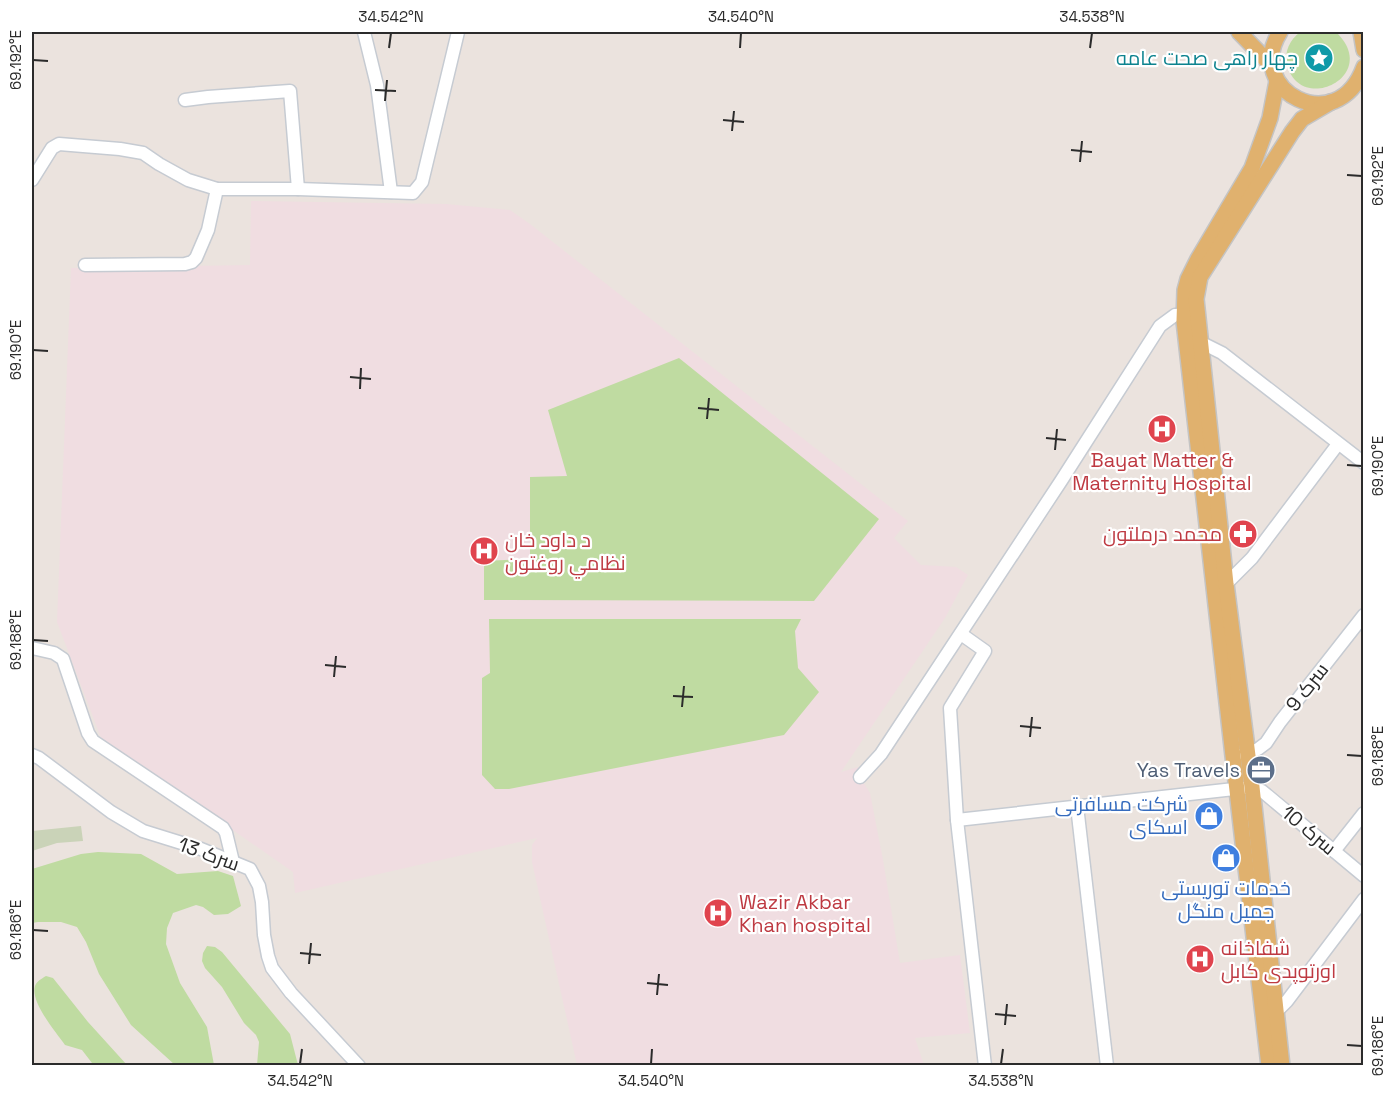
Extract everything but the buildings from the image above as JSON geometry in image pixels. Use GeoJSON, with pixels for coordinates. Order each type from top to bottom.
{"type":"FeatureCollection","features":[{"type":"Feature","properties":{"kind":"main road"},"geometry":{"type":"LineString","coordinates":[[1239,32],[1272,60]]}},
{"type":"Feature","properties":{"kind":"main road"},"geometry":{"type":"LineString","coordinates":[[1220,585],[1200,342],[1185,290],[1198,259],[1252,168],[1270,118],[1277,81],[1268,41],[1263,32]]}},
{"type":"Feature","properties":{"kind":"main road"},"geometry":{"type":"LineString","coordinates":[[1272,60],[1275,39],[1280,32]]}},
{"type":"Feature","properties":{"kind":"main road"},"geometry":{"type":"LineString","coordinates":[[1269,1065],[1269,1014],[1191,314],[1200,277],[1292,132],[1302,119],[1343,97],[1352,89],[1364,67]]}},
{"type":"Feature","properties":{"kind":"main road"},"geometry":{"type":"LineString","coordinates":[[1277,81],[1287,93],[1300,101],[1316,104],[1331,102]]}},
{"type":"Feature","properties":{"kind":"main road"},"geometry":{"type":"LineString","coordinates":[[1269,1014],[1282,1065]]}},
{"type":"Feature","properties":{"kind":"street"},"geometry":{"type":"LineString","coordinates":[[364,32],[377,85],[391,192]]}},
{"type":"Feature","properties":{"kind":"street"},"geometry":{"type":"LineString","coordinates":[[32,180],[52,148],[59,144],[143,153],[188,180],[217,189],[413,193],[423,182],[458,32]]}},
{"type":"Feature","properties":{"kind":"street"},"geometry":{"type":"LineString","coordinates":[[185,100],[290,91],[298,189]]}},
{"type":"Feature","properties":{"kind":"street"},"geometry":{"type":"LineString","coordinates":[[84,266],[192,262],[208,230],[217,189]]}},
{"type":"Feature","properties":{"kind":"street"},"geometry":{"type":"LineString","coordinates":[[860,777],[881,754],[961,634],[1160,326],[1175,315],[1191,314]]}},
{"type":"Feature","properties":{"kind":"street"},"geometry":{"type":"LineString","coordinates":[[1200,342],[1222,353],[1364,464]]}},
{"type":"Feature","properties":{"kind":"street"},"geometry":{"type":"LineString","coordinates":[[1220,585],[1252,558],[1338,444]]}},
{"type":"Feature","properties":{"kind":"street","name":"سرک 9"},"geometry":{"type":"LineString","coordinates":[[1240,755],[1258,749],[1266,743],[1364,615]]}},
{"type":"Feature","properties":{"kind":"street"},"geometry":{"type":"LineString","coordinates":[[961,634],[985,651],[950,708],[957,820],[985,1065]]}},
{"type":"Feature","properties":{"kind":"street"},"geometry":{"type":"LineString","coordinates":[[32,648],[54,653],[63,659],[88,733],[93,741],[223,828],[233,862]]}},
{"type":"Feature","properties":{"kind":"street","name":"سرک 13"},"geometry":{"type":"LineString","coordinates":[[32,755],[111,812],[143,831],[201,849],[250,869],[259,886],[264,935],[272,968],[291,993],[359,1065]]}},
{"type":"Feature","properties":{"kind":"street"},"geometry":{"type":"LineString","coordinates":[[957,820],[1244,788]]}},
{"type":"Feature","properties":{"kind":"street","name":"سرک 10"},"geometry":{"type":"LineString","coordinates":[[1244,788],[1262,791],[1364,876]]}},
{"type":"Feature","properties":{"kind":"street"},"geometry":{"type":"LineString","coordinates":[[1077,806],[1107,1065]]}},
{"type":"Feature","properties":{"kind":"street"},"geometry":{"type":"LineString","coordinates":[[1334,851],[1364,813]]}},
{"type":"Feature","properties":{"kind":"street"},"geometry":{"type":"LineString","coordinates":[[1269,1014],[1287,1001],[1364,899]]}},
{"type":"Feature","properties":{"kind":"shaded area","name":"د داود خان نظامي روغتون"},"geometry":{"type":"Polygon","coordinates":[[[251,201],[446,204],[510,210],[908,521],[894,538],[921,565],[956,567],[968,575],[945,618],[841,772],[858,767],[860,777],[870,793],[900,963],[960,955],[970,1033],[915,1038],[924,1065],[577,1065],[532,862],[532,845],[537,838],[295,893],[293,872],[101,738],[57,622],[71,268],[250,265],[251,201]]]}},
{"type":"Feature","properties":{"kind":"green space"},"geometry":{"type":"Polygon","coordinates":[[[1300,32],[1336,32],[1348,48],[1349,63],[1344,75],[1333,84],[1320,88],[1306,87],[1294,79],[1287,64],[1286,55],[1291,42],[1300,32]]]}},
{"type":"Feature","properties":{"kind":"green space"},"geometry":{"type":"Polygon","coordinates":[[[679,358],[879,519],[814,601],[484,600],[484,561],[530,559],[530,477],[567,476],[548,410],[679,358]]]}},
{"type":"Feature","properties":{"kind":"green space"},"geometry":{"type":"Polygon","coordinates":[[[489,619],[801,619],[795,631],[798,668],[819,692],[784,735],[509,789],[495,789],[482,775],[482,678],[490,673],[489,619]]]}},
{"type":"Feature","properties":{"kind":"green space"},"geometry":{"type":"Polygon","coordinates":[[[81,826],[83,841],[57,843],[32,851],[32,831],[81,826]]]}},
{"type":"Feature","properties":{"kind":"green space"},"geometry":{"type":"Polygon","coordinates":[[[98,852],[141,854],[177,874],[218,871],[233,876],[241,906],[228,914],[214,915],[196,905],[173,913],[167,928],[166,944],[180,983],[207,1027],[214,1065],[175,1065],[131,1025],[99,974],[77,927],[61,922],[32,923],[32,869],[81,854],[98,852]]]}},
{"type":"Feature","properties":{"kind":"green space"},"geometry":{"type":"Polygon","coordinates":[[[207,946],[215,947],[222,952],[290,1034],[298,1065],[257,1065],[259,1042],[256,1035],[244,1023],[222,987],[205,968],[202,961],[207,946]]]}},
{"type":"Feature","properties":{"kind":"green space"},"geometry":{"type":"Polygon","coordinates":[[[46,976],[53,978],[88,1022],[127,1065],[92,1065],[82,1050],[65,1045],[45,1017],[34,993],[38,981],[46,976]]]}},
{"type":"Feature","properties":{"kind":"place","name":"چهار راهی صحت عامه"},"geometry":{"type":"Point","coordinates":[1319,58]}},
{"type":"Feature","properties":{"kind":"place","name":"Bayat Matter & Maternity Hospital"},"geometry":{"type":"Point","coordinates":[1162,429]}},
{"type":"Feature","properties":{"kind":"place","name":"محمد درملتون"},"geometry":{"type":"Point","coordinates":[1243,534]}},
{"type":"Feature","properties":{"kind":"place","name":"د داود خان نظامي روغتون"},"geometry":{"type":"Point","coordinates":[484,551]}},
{"type":"Feature","properties":{"kind":"place","name":"Yas Travels"},"geometry":{"type":"Point","coordinates":[1261,770]}},
{"type":"Feature","properties":{"kind":"place","name":"شرکت مسافرتی اسکای"},"geometry":{"type":"Point","coordinates":[1209,816]}},
{"type":"Feature","properties":{"kind":"place","name":"خدمات توریستی جمیل منگل"},"geometry":{"type":"Point","coordinates":[1226,858]}},
{"type":"Feature","properties":{"kind":"place","name":"Wazir Akbar Khan hospital"},"geometry":{"type":"Point","coordinates":[718,913]}},
{"type":"Feature","properties":{"kind":"place","name":"شفاخانه اورتوپدی کابل"},"geometry":{"type":"Point","coordinates":[1200,959]}}]}
